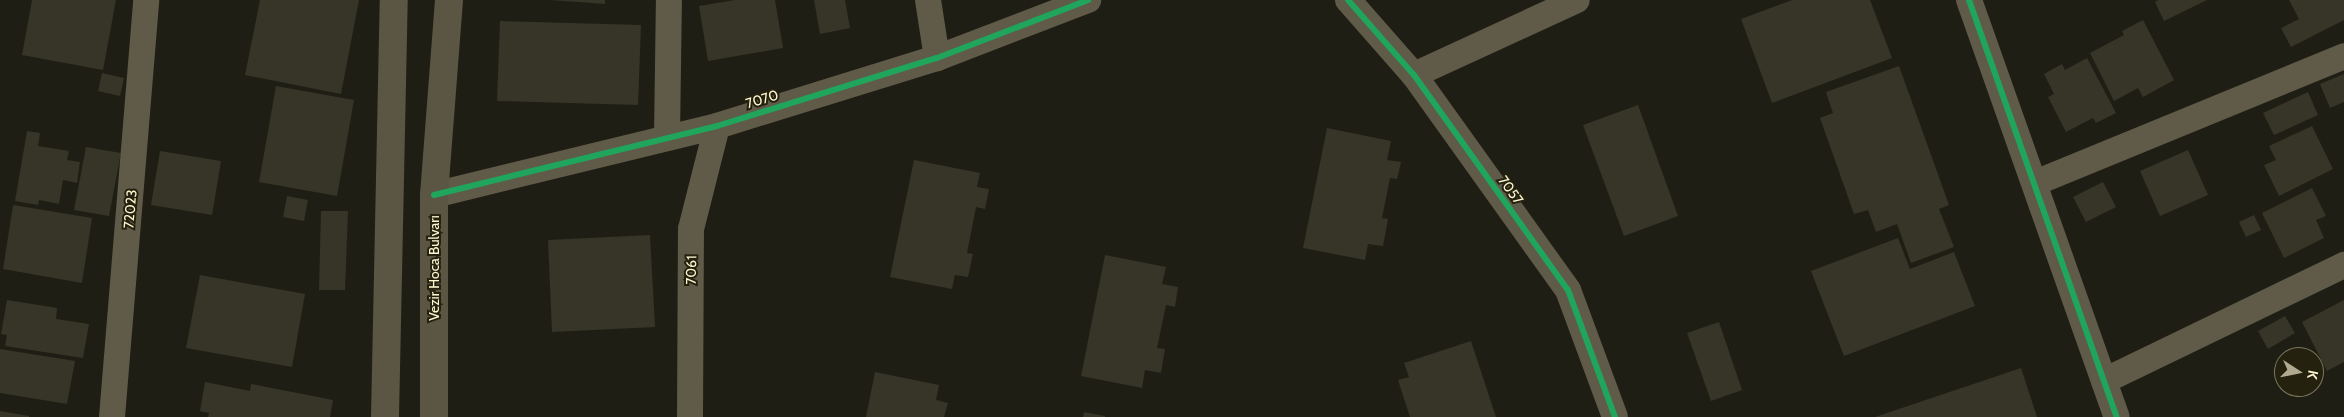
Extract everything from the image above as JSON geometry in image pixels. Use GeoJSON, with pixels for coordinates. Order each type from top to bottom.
{"type":"FeatureCollection","features":[{"type":"Feature","properties":{"kind":"main road"},"geometry":{"type":"LineString","coordinates":[[385,417],[394,0]]}},
{"type":"Feature","properties":{"kind":"main road","name":"Vezir Hoca Bulvarı"},"geometry":{"type":"LineString","coordinates":[[434,417],[434,195],[449,0]]}},
{"type":"Feature","properties":{"kind":"street","name":"72023"},"geometry":{"type":"LineString","coordinates":[[112,417],[146,0]]}},
{"type":"Feature","properties":{"kind":"street"},"geometry":{"type":"LineString","coordinates":[[666,137],[669,0]]}},
{"type":"Feature","properties":{"kind":"street"},"geometry":{"type":"LineString","coordinates":[[928,0],[938,58]]}},
{"type":"Feature","properties":{"kind":"street","name":"7070"},"geometry":{"type":"LineString","coordinates":[[434,195],[717,126],[938,58],[1088,0]]}},
{"type":"Feature","properties":{"kind":"street","name":"7057"},"geometry":{"type":"LineString","coordinates":[[1348,0],[1414,75],[1568,290],[1615,417]]}},
{"type":"Feature","properties":{"kind":"street"},"geometry":{"type":"LineString","coordinates":[[1414,75],[1577,0]]}},
{"type":"Feature","properties":{"kind":"street"},"geometry":{"type":"LineString","coordinates":[[1969,0],[2117,417]]}},
{"type":"Feature","properties":{"kind":"street"},"geometry":{"type":"LineString","coordinates":[[2035,183],[2344,56]]}},
{"type":"Feature","properties":{"kind":"street","name":"7061"},"geometry":{"type":"LineString","coordinates":[[690,417],[691,229],[717,126]]}},
{"type":"Feature","properties":{"kind":"street"},"geometry":{"type":"LineString","coordinates":[[2104,381],[2344,265]]}},
{"type":"Feature","properties":{"kind":"building"},"geometry":{"type":"Polygon","coordinates":[[[32,0],[116,0],[103,70],[22,55],[32,0]]]}},
{"type":"Feature","properties":{"kind":"building"},"geometry":{"type":"Polygon","coordinates":[[[260,0],[359,0],[341,94],[245,75],[260,0]]]}},
{"type":"Feature","properties":{"kind":"building"},"geometry":{"type":"Polygon","coordinates":[[[550,0],[605,0],[605,4],[550,0]]]}},
{"type":"Feature","properties":{"kind":"building"},"geometry":{"type":"Polygon","coordinates":[[[735,0],[775,0],[783,48],[708,61],[699,6],[735,0]]]}},
{"type":"Feature","properties":{"kind":"building"},"geometry":{"type":"Polygon","coordinates":[[[814,0],[845,0],[850,28],[820,34],[814,0]]]}},
{"type":"Feature","properties":{"kind":"building"},"geometry":{"type":"Polygon","coordinates":[[[1792,0],[1870,0],[1892,58],[1772,103],[1741,19],[1792,0]]]}},
{"type":"Feature","properties":{"kind":"building"},"geometry":{"type":"Polygon","coordinates":[[[2158,0],[2207,0],[2164,21],[2155,2],[2158,0]]]}},
{"type":"Feature","properties":{"kind":"building"},"geometry":{"type":"Polygon","coordinates":[[[2289,0],[2344,0],[2344,20],[2291,47],[2281,28],[2299,19],[2289,0]]]}},
{"type":"Feature","properties":{"kind":"building"},"geometry":{"type":"Polygon","coordinates":[[[2143,20],[2174,80],[2143,97],[2138,88],[2114,101],[2090,53],[2124,35],[2122,31],[2143,20]]]}},
{"type":"Feature","properties":{"kind":"building"},"geometry":{"type":"Polygon","coordinates":[[[500,21],[641,25],[638,105],[497,101],[500,21]]]}},
{"type":"Feature","properties":{"kind":"building"},"geometry":{"type":"Polygon","coordinates":[[[2087,58],[2116,113],[2096,123],[2093,118],[2066,132],[2048,97],[2054,94],[2044,74],[2062,64],[2065,70],[2087,58]]]}},
{"type":"Feature","properties":{"kind":"building"},"geometry":{"type":"Polygon","coordinates":[[[1899,66],[1949,205],[1939,209],[1954,247],[1911,263],[1897,224],[1876,232],[1868,210],[1854,214],[1820,118],[1833,113],[1826,92],[1899,66]]]}},
{"type":"Feature","properties":{"kind":"building"},"geometry":{"type":"Polygon","coordinates":[[[102,73],[124,78],[120,96],[98,91],[102,73]]]}},
{"type":"Feature","properties":{"kind":"building"},"geometry":{"type":"Polygon","coordinates":[[[2344,74],[2344,102],[2330,108],[2320,84],[2344,74]]]}},
{"type":"Feature","properties":{"kind":"building"},"geometry":{"type":"Polygon","coordinates":[[[276,86],[354,100],[337,196],[259,182],[276,86]]]}},
{"type":"Feature","properties":{"kind":"building"},"geometry":{"type":"Polygon","coordinates":[[[2308,92],[2318,115],[2274,135],[2263,113],[2308,92]]]}},
{"type":"Feature","properties":{"kind":"building"},"geometry":{"type":"Polygon","coordinates":[[[1638,105],[1678,216],[1624,236],[1583,125],[1638,105]]]}},
{"type":"Feature","properties":{"kind":"building"},"geometry":{"type":"Polygon","coordinates":[[[2312,126],[2333,169],[2279,196],[2264,165],[2276,160],[2269,146],[2312,126]]]}},
{"type":"Feature","properties":{"kind":"building"},"geometry":{"type":"Polygon","coordinates":[[[1327,128],[1391,141],[1387,160],[1401,162],[1397,179],[1390,178],[1382,218],[1388,219],[1383,246],[1368,244],[1365,260],[1303,248],[1327,128]]]}},
{"type":"Feature","properties":{"kind":"building"},"geometry":{"type":"Polygon","coordinates":[[[27,131],[40,133],[38,146],[69,151],[67,160],[80,162],[77,183],[63,180],[59,204],[39,200],[38,205],[15,201],[27,131]]]}},
{"type":"Feature","properties":{"kind":"building"},"geometry":{"type":"Polygon","coordinates":[[[86,147],[121,153],[109,216],[74,210],[86,147]]]}},
{"type":"Feature","properties":{"kind":"building"},"geometry":{"type":"Polygon","coordinates":[[[2188,150],[2208,195],[2160,216],[2140,171],[2188,150]]]}},
{"type":"Feature","properties":{"kind":"building"},"geometry":{"type":"Polygon","coordinates":[[[160,151],[221,161],[212,215],[151,205],[160,151]]]}},
{"type":"Feature","properties":{"kind":"building"},"geometry":{"type":"Polygon","coordinates":[[[914,160],[980,173],[977,187],[989,189],[985,209],[976,207],[967,253],[973,254],[968,277],[955,275],[952,289],[890,277],[914,160]]]}},
{"type":"Feature","properties":{"kind":"building"},"geometry":{"type":"Polygon","coordinates":[[[2103,182],[2116,207],[2086,222],[2073,197],[2103,182]]]}},
{"type":"Feature","properties":{"kind":"building"},"geometry":{"type":"Polygon","coordinates":[[[2312,188],[2326,216],[2316,220],[2324,238],[2284,258],[2262,213],[2312,188]]]}},
{"type":"Feature","properties":{"kind":"building"},"geometry":{"type":"Polygon","coordinates":[[[287,196],[308,200],[304,221],[283,217],[287,196]]]}},
{"type":"Feature","properties":{"kind":"building"},"geometry":{"type":"Polygon","coordinates":[[[13,205],[92,218],[82,283],[3,269],[13,205]]]}},
{"type":"Feature","properties":{"kind":"building"},"geometry":{"type":"Polygon","coordinates":[[[321,211],[348,211],[345,290],[319,290],[321,211]]]}},
{"type":"Feature","properties":{"kind":"building"},"geometry":{"type":"Polygon","coordinates":[[[2254,215],[2261,230],[2246,237],[2239,222],[2254,215]]]}},
{"type":"Feature","properties":{"kind":"building"},"geometry":{"type":"Polygon","coordinates":[[[650,235],[655,327],[552,332],[548,240],[650,235]]]}},
{"type":"Feature","properties":{"kind":"building"},"geometry":{"type":"Polygon","coordinates":[[[1898,238],[1910,269],[1954,252],[1975,306],[1844,356],[1811,271],[1898,238]]]}},
{"type":"Feature","properties":{"kind":"building"},"geometry":{"type":"Polygon","coordinates":[[[1105,255],[1166,267],[1162,284],[1178,287],[1175,307],[1166,305],[1157,348],[1165,349],[1161,373],[1145,370],[1142,388],[1081,376],[1105,255]]]}},
{"type":"Feature","properties":{"kind":"building"},"geometry":{"type":"Polygon","coordinates":[[[200,275],[305,294],[292,367],[186,348],[200,275]]]}},
{"type":"Feature","properties":{"kind":"building"},"geometry":{"type":"Polygon","coordinates":[[[7,300],[57,308],[56,319],[89,324],[83,358],[5,346],[7,335],[1,334],[7,300]]]}},
{"type":"Feature","properties":{"kind":"building"},"geometry":{"type":"Polygon","coordinates":[[[2344,300],[2344,362],[2327,371],[2324,365],[2324,347],[2315,347],[2302,322],[2344,300]]]}},
{"type":"Feature","properties":{"kind":"building"},"geometry":{"type":"Polygon","coordinates":[[[2285,316],[2295,333],[2268,349],[2258,331],[2285,316]]]}},
{"type":"Feature","properties":{"kind":"building"},"geometry":{"type":"Polygon","coordinates":[[[1719,322],[1742,390],[1711,401],[1687,333],[1719,322]]]}},
{"type":"Feature","properties":{"kind":"building"},"geometry":{"type":"Polygon","coordinates":[[[1471,341],[1496,417],[1410,417],[1398,380],[1409,377],[1404,363],[1471,341]]]}},
{"type":"Feature","properties":{"kind":"building"},"geometry":{"type":"Polygon","coordinates":[[[0,349],[75,361],[67,404],[0,393],[0,349]]]}},
{"type":"Feature","properties":{"kind":"building"},"geometry":{"type":"Polygon","coordinates":[[[2021,368],[2037,417],[1875,417],[2021,368]]]}},
{"type":"Feature","properties":{"kind":"building"},"geometry":{"type":"Polygon","coordinates":[[[875,372],[939,385],[936,400],[948,403],[944,417],[866,417],[875,372]]]}},
{"type":"Feature","properties":{"kind":"building"},"geometry":{"type":"Polygon","coordinates":[[[205,382],[250,391],[251,384],[333,400],[330,417],[208,417],[209,413],[200,411],[205,382]]]}},
{"type":"Feature","properties":{"kind":"building"},"geometry":{"type":"Polygon","coordinates":[[[0,411],[29,416],[29,417],[0,417],[0,411]]]}},
{"type":"Feature","properties":{"kind":"building"},"geometry":{"type":"Polygon","coordinates":[[[1084,412],[1105,416],[1105,417],[1083,417],[1084,412]]]}},
{"type":"Feature","properties":{"kind":"cycle path"},"geometry":{"type":"LineString","coordinates":[[434,195],[717,126],[937,58],[1088,0]]}},
{"type":"Feature","properties":{"kind":"cycle path"},"geometry":{"type":"LineString","coordinates":[[1348,0],[1414,75],[1568,290],[1615,417]]}},
{"type":"Feature","properties":{"kind":"cycle path"},"geometry":{"type":"LineString","coordinates":[[1969,0],[2117,417]]}}]}
